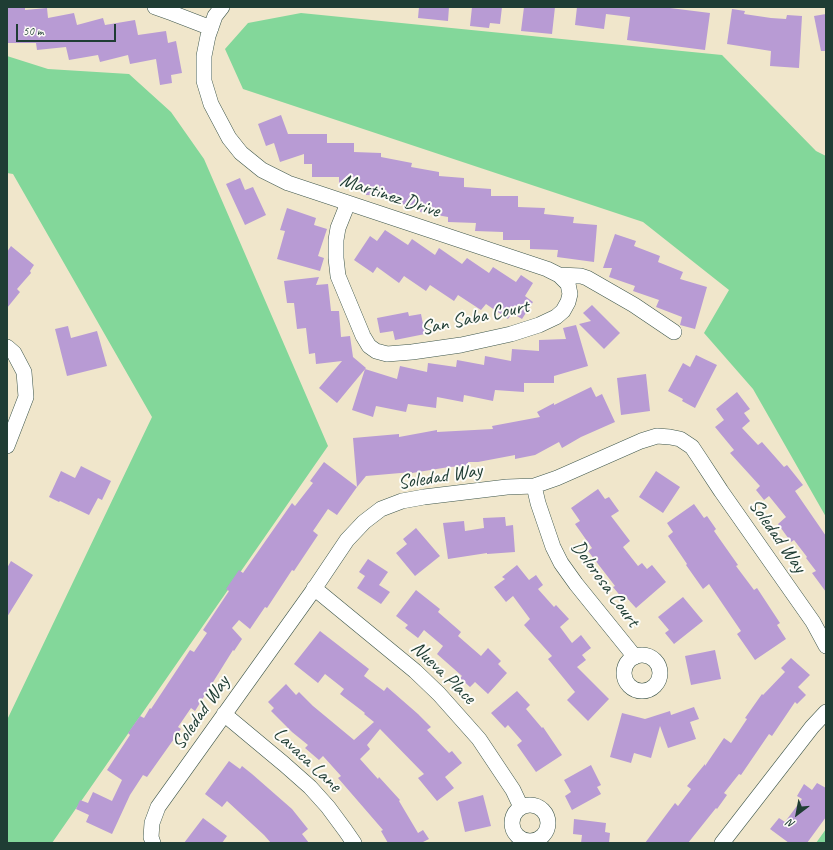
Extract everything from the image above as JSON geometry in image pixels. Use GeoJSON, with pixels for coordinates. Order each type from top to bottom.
{"type":"FeatureCollection","features":[{"type":"Feature","properties":{"kind":"street"},"geometry":{"type":"LineString","coordinates":[[155,7],[211,28]]}},
{"type":"Feature","properties":{"kind":"street","name":"Martinez Drive"},"geometry":{"type":"LineString","coordinates":[[222,7],[215,16],[208,36],[204,56],[204,81],[211,104],[229,138],[241,153],[262,170],[288,183],[548,269],[559,275],[581,276],[587,278],[634,305],[674,332]]}},
{"type":"Feature","properties":{"kind":"street","name":"San Saba Court"},"geometry":{"type":"LineString","coordinates":[[348,203],[338,228],[336,240],[338,276],[363,336],[369,346],[376,351],[387,354],[461,345],[511,334],[539,325],[560,314],[568,302],[570,294],[568,284],[559,275]]}},
{"type":"Feature","properties":{"kind":"street"},"geometry":{"type":"LineString","coordinates":[[7,346],[14,353],[24,372],[26,397],[7,446]]}},
{"type":"Feature","properties":{"kind":"street","name":"Soledad Way"},"geometry":{"type":"LineString","coordinates":[[153,843],[151,837],[152,823],[158,807],[347,540],[364,522],[381,510],[402,500],[507,487],[534,486],[557,478],[641,441],[657,436],[680,439],[692,447],[721,491],[813,622],[826,638]]}},
{"type":"Feature","properties":{"kind":"street","name":"Dolorosa Court"},"geometry":{"type":"LineString","coordinates":[[534,486],[554,547],[561,563],[576,584],[635,657]]}},
{"type":"Feature","properties":{"kind":"street","name":"Nueva Place"},"geometry":{"type":"LineString","coordinates":[[314,588],[415,671],[439,694],[479,739],[512,790],[521,807]]}},
{"type":"Feature","properties":{"kind":"street","name":"Soledad Way"},"geometry":{"type":"LineString","coordinates":[[813,622],[826,646]]}},
{"type":"Feature","properties":{"kind":"street"},"geometry":{"type":"LineString","coordinates":[[722,843],[812,727],[826,712]]}},
{"type":"Feature","properties":{"kind":"street","name":"Lavaca Lane"},"geometry":{"type":"LineString","coordinates":[[224,714],[310,787],[328,807],[354,843]]}},
{"type":"Feature","properties":{"kind":"green space"},"geometry":{"type":"Polygon","coordinates":[[[301,13],[722,55],[816,151],[826,156],[826,517],[753,389],[704,333],[729,290],[643,222],[243,89],[225,49],[248,23],[301,13]]]}},
{"type":"Feature","properties":{"kind":"green space"},"geometry":{"type":"Polygon","coordinates":[[[7,56],[48,69],[129,74],[171,112],[204,159],[328,446],[52,843],[7,843],[7,720],[152,417],[13,174],[7,173],[7,56]]]}},
{"type":"Feature","properties":{"kind":"green space"},"geometry":{"type":"Polygon","coordinates":[[[826,829],[826,843],[816,843],[826,829]]]}},
{"type":"Feature","properties":{"kind":"building"},"geometry":{"type":"Polygon","coordinates":[[[7,7],[25,7],[25,10],[47,8],[48,18],[74,13],[77,25],[103,18],[105,25],[135,20],[138,35],[166,31],[168,43],[176,41],[182,73],[171,75],[172,83],[160,85],[156,59],[130,64],[128,55],[100,62],[98,55],[69,60],[66,47],[37,50],[36,43],[7,43],[7,7]]]}},
{"type":"Feature","properties":{"kind":"building"},"geometry":{"type":"Polygon","coordinates":[[[419,7],[449,7],[448,21],[418,18],[419,7]]]}},
{"type":"Feature","properties":{"kind":"building"},"geometry":{"type":"Polygon","coordinates":[[[472,7],[502,7],[500,24],[490,23],[489,28],[470,26],[472,7]]]}},
{"type":"Feature","properties":{"kind":"building"},"geometry":{"type":"Polygon","coordinates":[[[524,7],[555,7],[552,34],[521,31],[524,7]]]}},
{"type":"Feature","properties":{"kind":"building"},"geometry":{"type":"Polygon","coordinates":[[[577,7],[662,7],[710,13],[705,50],[627,40],[630,17],[606,14],[604,29],[575,25],[577,7]]]}},
{"type":"Feature","properties":{"kind":"building"},"geometry":{"type":"Polygon","coordinates":[[[732,9],[745,11],[744,14],[771,18],[786,19],[787,15],[802,16],[799,68],[770,66],[771,51],[727,44],[732,9]]]}},
{"type":"Feature","properties":{"kind":"building"},"geometry":{"type":"Polygon","coordinates":[[[826,14],[826,51],[821,51],[814,16],[826,14]]]}},
{"type":"Feature","properties":{"kind":"building"},"geometry":{"type":"Polygon","coordinates":[[[281,115],[288,134],[327,134],[327,143],[354,143],[354,152],[381,153],[381,157],[412,163],[411,167],[439,172],[439,176],[464,178],[464,187],[491,189],[491,196],[518,196],[518,207],[545,208],[544,214],[574,217],[573,223],[597,225],[594,262],[557,257],[558,250],[530,249],[530,240],[503,240],[503,232],[475,231],[476,223],[448,222],[448,217],[420,212],[421,207],[393,203],[394,196],[366,195],[366,186],[339,186],[339,177],[312,177],[312,164],[304,164],[304,154],[280,162],[274,143],[266,146],[258,124],[281,115]]]}},
{"type":"Feature","properties":{"kind":"building"},"geometry":{"type":"Polygon","coordinates":[[[240,178],[245,190],[253,187],[266,215],[245,225],[226,184],[240,178]]]}},
{"type":"Feature","properties":{"kind":"building"},"geometry":{"type":"Polygon","coordinates":[[[287,208],[316,218],[314,225],[327,229],[318,256],[324,258],[320,271],[277,259],[285,231],[280,230],[287,208]]]}},
{"type":"Feature","properties":{"kind":"building"},"geometry":{"type":"Polygon","coordinates":[[[385,230],[408,245],[412,239],[435,255],[439,248],[462,264],[467,258],[489,273],[493,267],[516,282],[521,275],[533,283],[525,296],[533,302],[522,319],[512,313],[508,319],[486,304],[481,310],[458,295],[454,301],[430,285],[426,291],[404,276],[399,283],[377,267],[373,273],[354,260],[370,236],[377,241],[385,230]]]}},
{"type":"Feature","properties":{"kind":"building"},"geometry":{"type":"Polygon","coordinates":[[[615,234],[636,241],[634,246],[660,256],[658,262],[683,272],[680,279],[707,287],[695,329],[680,325],[682,317],[656,307],[659,300],[633,291],[635,286],[609,277],[612,268],[603,268],[615,234]]]}},
{"type":"Feature","properties":{"kind":"building"},"geometry":{"type":"Polygon","coordinates":[[[11,246],[34,265],[30,271],[31,273],[17,289],[20,292],[7,308],[7,252],[11,246]]]}},
{"type":"Feature","properties":{"kind":"building"},"geometry":{"type":"Polygon","coordinates":[[[319,277],[316,285],[328,284],[331,311],[339,311],[341,337],[350,336],[353,357],[366,368],[337,403],[319,388],[342,361],[316,364],[315,353],[309,354],[306,328],[297,329],[294,303],[287,303],[284,281],[319,277]]]}},
{"type":"Feature","properties":{"kind":"building"},"geometry":{"type":"Polygon","coordinates":[[[592,305],[620,333],[604,349],[579,324],[591,321],[583,313],[592,305]]]}},
{"type":"Feature","properties":{"kind":"building"},"geometry":{"type":"Polygon","coordinates":[[[408,312],[409,316],[421,314],[425,334],[395,340],[393,331],[380,333],[377,318],[408,312]]]}},
{"type":"Feature","properties":{"kind":"building"},"geometry":{"type":"Polygon","coordinates":[[[576,325],[588,366],[554,376],[554,383],[524,383],[524,392],[495,390],[493,401],[464,395],[463,402],[437,397],[436,408],[408,404],[406,412],[376,406],[373,417],[352,410],[365,369],[397,379],[400,366],[427,372],[428,363],[456,367],[457,360],[484,365],[485,356],[511,361],[512,349],[539,351],[539,340],[566,339],[563,328],[576,325]]]}},
{"type":"Feature","properties":{"kind":"building"},"geometry":{"type":"Polygon","coordinates":[[[68,326],[71,338],[97,331],[107,366],[67,376],[55,329],[68,326]]]}},
{"type":"Feature","properties":{"kind":"building"},"geometry":{"type":"Polygon","coordinates":[[[696,355],[717,365],[695,408],[682,401],[683,399],[668,391],[683,363],[690,367],[696,355]]]}},
{"type":"Feature","properties":{"kind":"building"},"geometry":{"type":"Polygon","coordinates":[[[646,374],[650,411],[621,415],[617,378],[646,374]]]}},
{"type":"Feature","properties":{"kind":"building"},"geometry":{"type":"Polygon","coordinates":[[[591,387],[596,397],[602,394],[615,422],[581,437],[562,448],[559,442],[535,455],[515,459],[515,455],[478,462],[468,462],[468,466],[449,467],[412,473],[366,476],[357,487],[353,438],[399,434],[399,437],[437,430],[437,432],[493,429],[492,426],[540,417],[537,412],[591,387]]]}},
{"type":"Feature","properties":{"kind":"building"},"geometry":{"type":"Polygon","coordinates":[[[737,392],[750,409],[744,413],[750,421],[742,428],[758,445],[762,442],[784,467],[787,465],[803,485],[795,491],[826,536],[826,592],[812,573],[816,571],[806,558],[807,557],[794,540],[791,542],[778,524],[786,517],[769,496],[764,500],[756,490],[760,486],[730,453],[734,450],[715,427],[724,420],[716,409],[737,392]]]}},
{"type":"Feature","properties":{"kind":"building"},"geometry":{"type":"Polygon","coordinates":[[[324,462],[357,487],[337,515],[328,509],[313,531],[318,535],[294,571],[292,570],[267,608],[265,607],[250,629],[239,620],[232,628],[242,639],[234,651],[233,650],[195,711],[191,708],[178,727],[181,729],[147,777],[143,775],[130,795],[112,834],[86,822],[89,815],[76,809],[80,800],[88,803],[93,792],[112,801],[122,780],[107,770],[130,735],[128,733],[140,716],[144,718],[150,708],[151,709],[190,650],[194,652],[207,633],[203,630],[229,591],[226,589],[239,570],[243,573],[292,503],[295,506],[313,483],[310,481],[324,462]]]}},
{"type":"Feature","properties":{"kind":"building"},"geometry":{"type":"Polygon","coordinates":[[[81,466],[111,481],[102,500],[98,498],[89,515],[49,497],[61,471],[75,478],[81,466]]]}},
{"type":"Feature","properties":{"kind":"building"},"geometry":{"type":"Polygon","coordinates":[[[656,471],[680,487],[663,513],[639,497],[656,471]]]}},
{"type":"Feature","properties":{"kind":"building"},"geometry":{"type":"Polygon","coordinates":[[[598,489],[605,499],[609,497],[619,511],[611,516],[630,541],[623,547],[638,566],[642,563],[647,569],[652,565],[666,582],[636,608],[625,596],[622,598],[613,587],[615,586],[588,551],[592,548],[575,524],[580,521],[571,508],[598,489]]]}},
{"type":"Feature","properties":{"kind":"building"},"geometry":{"type":"Polygon","coordinates":[[[694,504],[704,518],[707,516],[716,529],[714,531],[738,565],[736,566],[754,590],[757,588],[780,623],[777,625],[786,639],[755,660],[737,634],[741,631],[709,584],[703,589],[668,536],[673,532],[667,523],[694,504]]]}},
{"type":"Feature","properties":{"kind":"building"},"geometry":{"type":"Polygon","coordinates":[[[505,517],[506,526],[513,525],[515,552],[487,553],[448,559],[443,523],[464,521],[465,531],[484,528],[483,518],[505,517]]]}},
{"type":"Feature","properties":{"kind":"building"},"geometry":{"type":"Polygon","coordinates":[[[416,528],[440,556],[415,576],[396,553],[407,544],[403,539],[416,528]]]}},
{"type":"Feature","properties":{"kind":"building"},"geometry":{"type":"Polygon","coordinates":[[[368,559],[388,572],[379,585],[390,592],[381,604],[357,588],[365,576],[359,572],[368,559]]]}},
{"type":"Feature","properties":{"kind":"building"},"geometry":{"type":"Polygon","coordinates":[[[11,561],[33,575],[7,617],[7,568],[11,561]]]}},
{"type":"Feature","properties":{"kind":"building"},"geometry":{"type":"Polygon","coordinates":[[[517,565],[529,580],[536,575],[543,585],[538,589],[554,607],[556,605],[569,619],[560,627],[572,643],[581,635],[591,648],[582,655],[586,660],[577,667],[609,699],[588,721],[567,700],[575,692],[548,659],[552,656],[524,625],[530,619],[513,596],[506,602],[494,587],[505,579],[502,577],[517,565]]]}},
{"type":"Feature","properties":{"kind":"building"},"geometry":{"type":"Polygon","coordinates":[[[416,590],[440,609],[438,612],[461,632],[458,636],[481,656],[488,648],[501,661],[498,664],[507,673],[488,694],[475,682],[470,687],[460,678],[462,676],[437,654],[443,646],[424,630],[418,638],[405,628],[408,625],[396,616],[416,590]]]}},
{"type":"Feature","properties":{"kind":"building"},"geometry":{"type":"Polygon","coordinates":[[[683,597],[703,621],[674,644],[665,633],[669,630],[658,617],[683,597]]]}},
{"type":"Feature","properties":{"kind":"building"},"geometry":{"type":"Polygon","coordinates":[[[320,631],[369,669],[364,676],[384,691],[387,687],[418,714],[431,727],[427,730],[449,753],[452,751],[462,763],[445,777],[454,788],[437,801],[418,778],[424,774],[380,729],[367,745],[370,749],[360,759],[400,800],[399,801],[418,833],[423,830],[429,839],[423,843],[388,843],[381,831],[383,830],[338,778],[341,776],[323,756],[319,760],[305,748],[308,745],[292,732],[271,711],[274,708],[268,702],[286,684],[296,695],[299,692],[313,706],[354,740],[374,722],[364,714],[365,713],[340,694],[344,689],[325,674],[318,683],[294,664],[320,631]]]}},
{"type":"Feature","properties":{"kind":"building"},"geometry":{"type":"Polygon","coordinates":[[[715,650],[721,679],[691,685],[685,656],[715,650]]]}},
{"type":"Feature","properties":{"kind":"building"},"geometry":{"type":"Polygon","coordinates":[[[791,658],[810,675],[798,687],[806,695],[797,704],[795,702],[772,736],[769,734],[741,775],[739,774],[724,793],[727,795],[717,809],[716,808],[688,843],[645,843],[675,803],[678,806],[691,789],[687,786],[705,764],[705,766],[724,738],[731,743],[747,719],[745,718],[762,694],[763,695],[785,672],[781,668],[791,658]]]}},
{"type":"Feature","properties":{"kind":"building"},"geometry":{"type":"Polygon","coordinates":[[[517,691],[530,705],[526,709],[542,728],[543,727],[562,755],[536,772],[517,745],[522,741],[508,725],[505,728],[491,713],[517,691]]]}},
{"type":"Feature","properties":{"kind":"building"},"geometry":{"type":"Polygon","coordinates":[[[694,707],[699,719],[690,722],[696,739],[668,748],[660,726],[651,758],[634,753],[631,763],[610,757],[622,713],[645,719],[670,711],[671,715],[694,707]]]}},
{"type":"Feature","properties":{"kind":"building"},"geometry":{"type":"Polygon","coordinates":[[[229,761],[240,769],[242,766],[292,809],[308,829],[302,834],[309,843],[271,843],[227,801],[222,807],[205,794],[229,761]]]}},
{"type":"Feature","properties":{"kind":"building"},"geometry":{"type":"Polygon","coordinates":[[[591,765],[601,785],[597,787],[601,794],[572,810],[565,796],[571,792],[564,780],[591,765]]]}},
{"type":"Feature","properties":{"kind":"building"},"geometry":{"type":"Polygon","coordinates":[[[817,783],[826,788],[826,817],[807,843],[789,843],[770,829],[779,818],[785,822],[802,799],[797,796],[804,784],[812,790],[817,783]]]}},
{"type":"Feature","properties":{"kind":"building"},"geometry":{"type":"Polygon","coordinates":[[[483,795],[491,826],[465,832],[458,802],[483,795]]]}},
{"type":"Feature","properties":{"kind":"building"},"geometry":{"type":"Polygon","coordinates":[[[203,818],[227,836],[222,843],[184,843],[203,818]]]}},
{"type":"Feature","properties":{"kind":"building"},"geometry":{"type":"Polygon","coordinates":[[[574,819],[606,823],[605,832],[610,833],[609,843],[581,843],[582,835],[573,834],[574,819]]]}}]}
